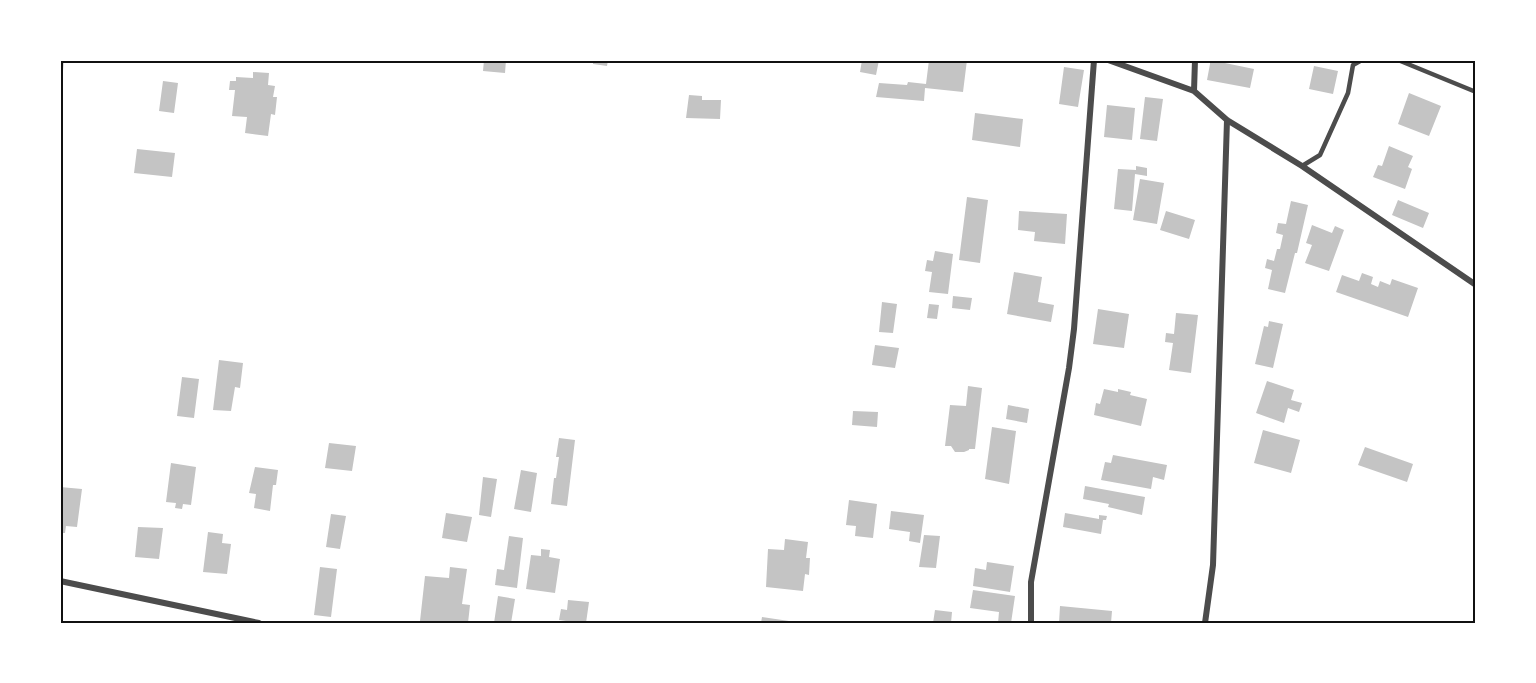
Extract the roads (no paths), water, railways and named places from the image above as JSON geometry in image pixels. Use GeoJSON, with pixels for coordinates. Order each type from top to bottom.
{"type":"FeatureCollection","features":[{"type":"Feature","properties":{"kind":"street"},"geometry":{"type":"LineString","coordinates":[[1031,623],[1031,582],[1074,329],[1094,60]]}},
{"type":"Feature","properties":{"kind":"street"},"geometry":{"type":"LineString","coordinates":[[1108,60],[1194,91],[1227,120],[1302,166],[1476,285]]}},
{"type":"Feature","properties":{"kind":"street"},"geometry":{"type":"LineString","coordinates":[[1194,91],[1195,60]]}},
{"type":"Feature","properties":{"kind":"street"},"geometry":{"type":"LineString","coordinates":[[1205,623],[1213,565],[1227,120]]}},
{"type":"Feature","properties":{"kind":"street"},"geometry":{"type":"LineString","coordinates":[[60,581],[259,623]]}},
{"type":"Feature","properties":{"kind":"lane"},"geometry":{"type":"LineString","coordinates":[[1302,166],[1320,155],[1348,93],[1353,65],[1362,60]]}},
{"type":"Feature","properties":{"kind":"lane"},"geometry":{"type":"LineString","coordinates":[[1398,60],[1476,92]]}}]}
